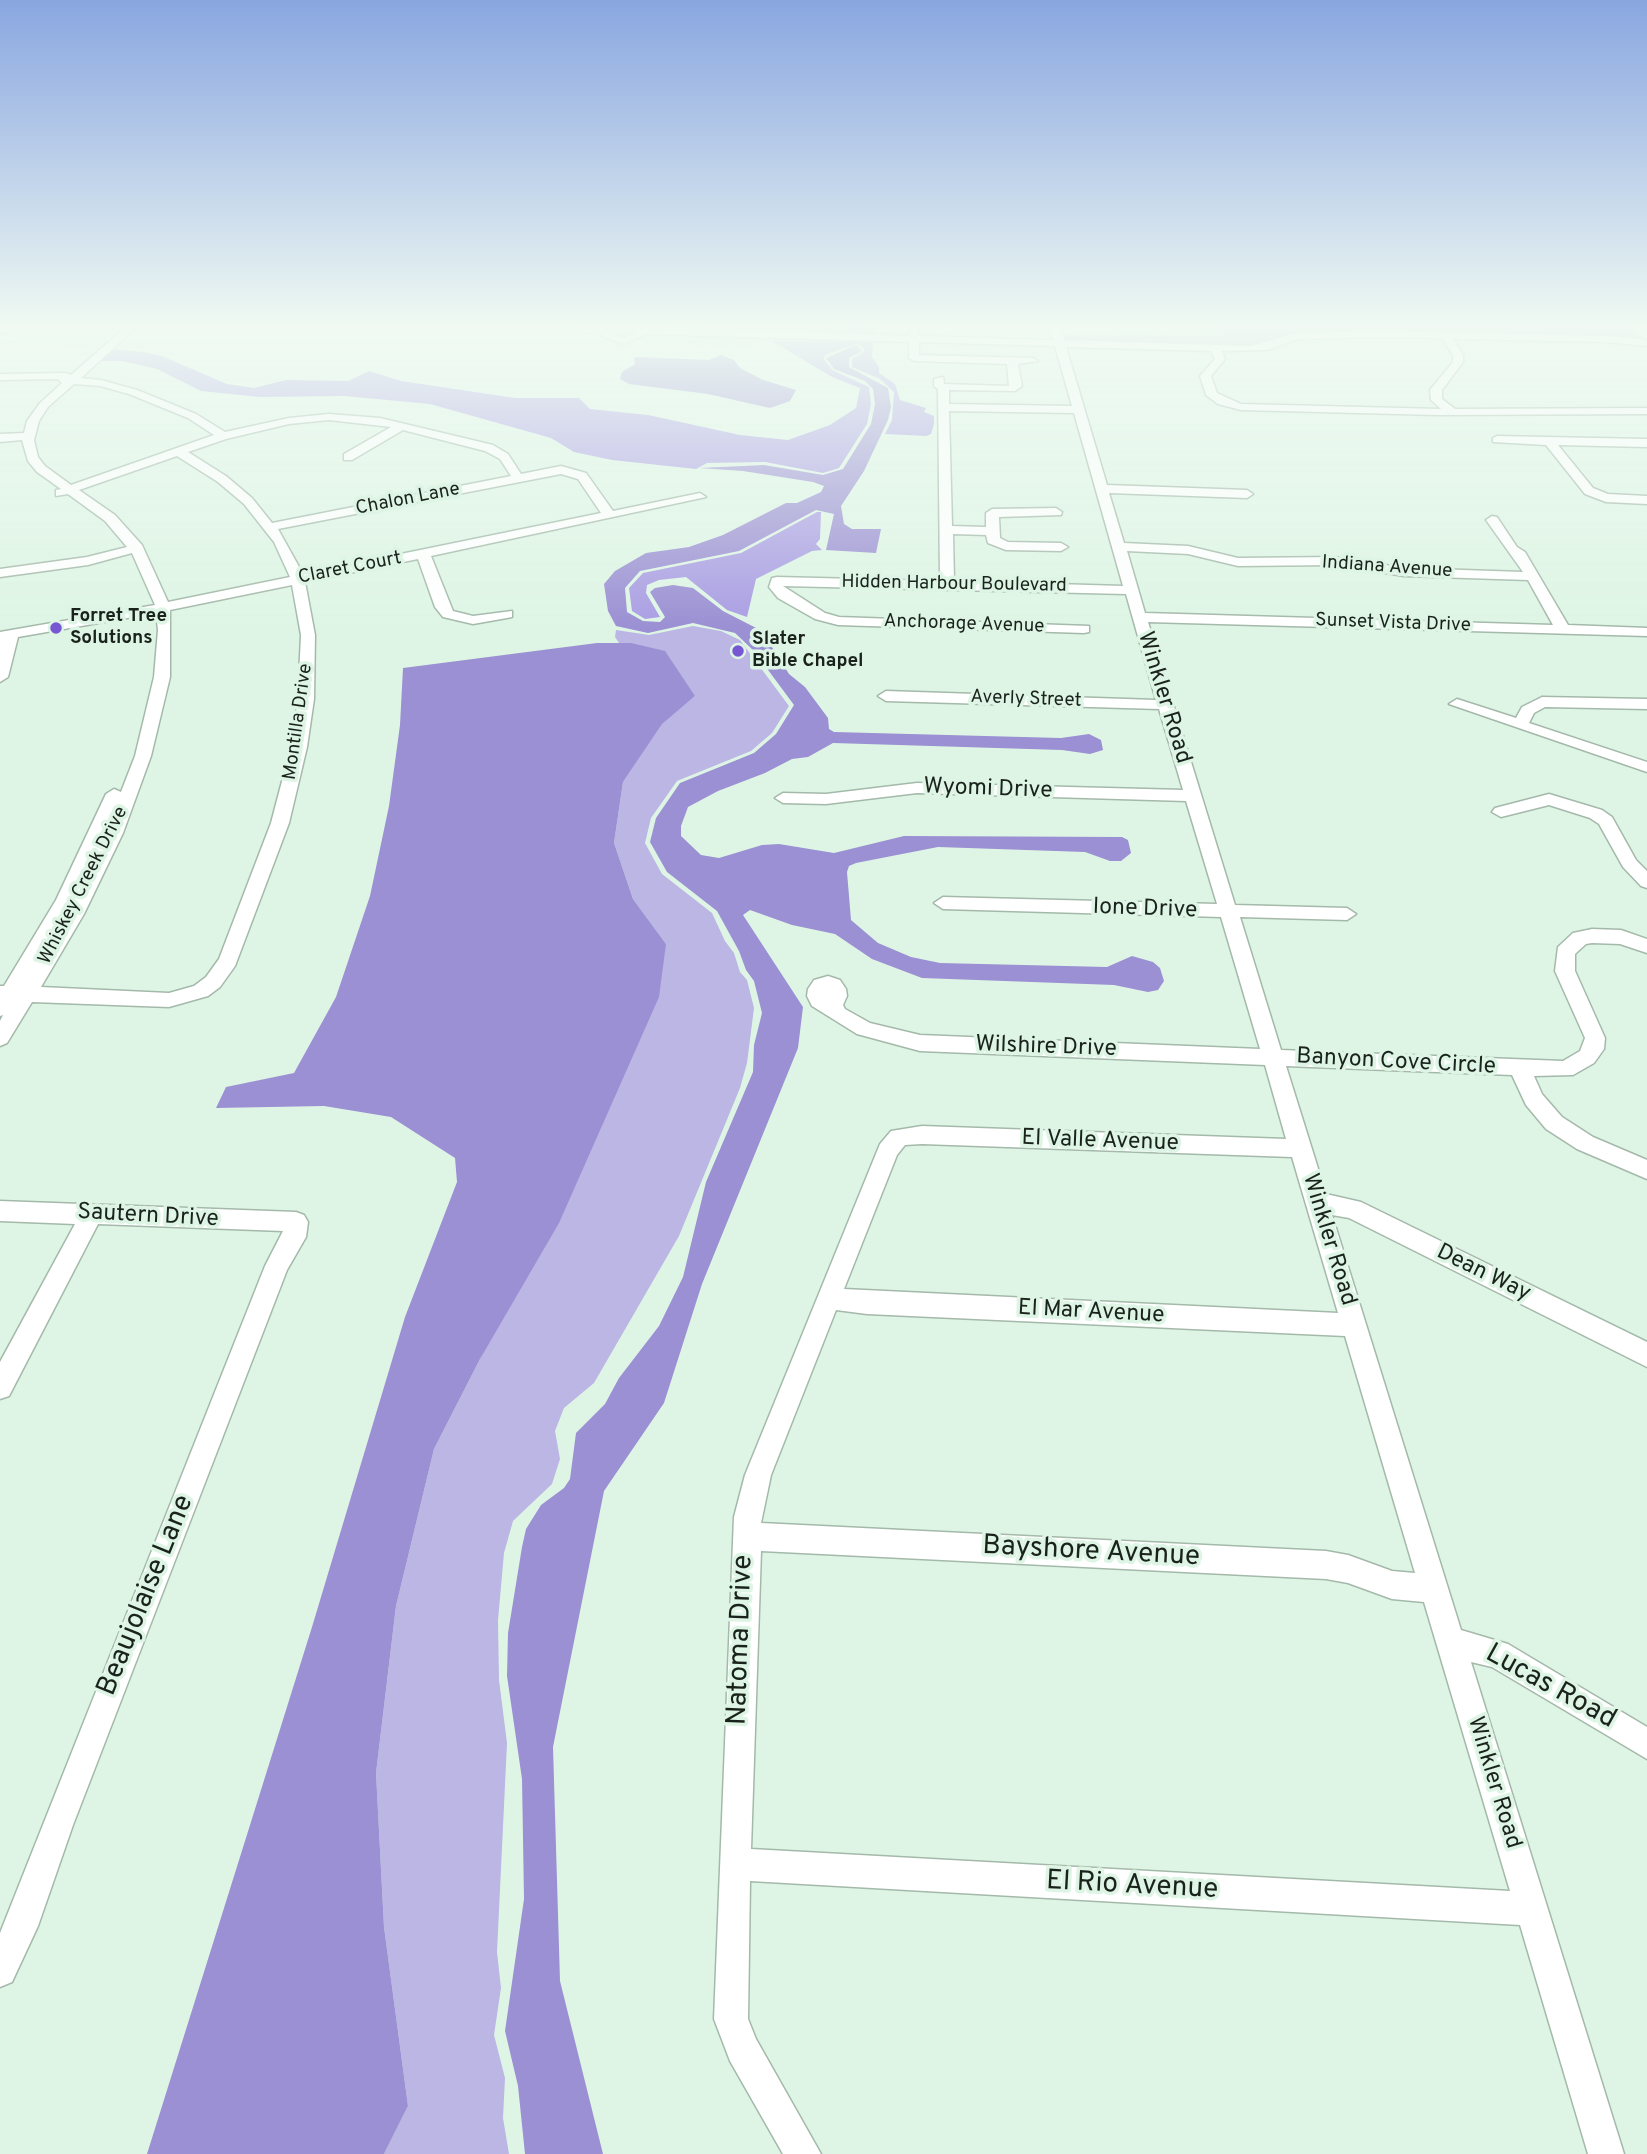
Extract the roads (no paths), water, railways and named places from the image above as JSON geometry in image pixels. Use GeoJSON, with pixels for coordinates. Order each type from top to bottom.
{"type":"FeatureCollection","features":[{"type":"Feature","properties":{"kind":"street"},"geometry":{"type":"LineString","coordinates":[[0,438],[22,436],[29,426]]}},
{"type":"Feature","properties":{"kind":"street"},"geometry":{"type":"LineString","coordinates":[[207,426],[223,436]]}},
{"type":"Feature","properties":{"kind":"street"},"geometry":{"type":"LineString","coordinates":[[65,491],[176,450],[223,436],[277,426]]}},
{"type":"Feature","properties":{"kind":"street"},"geometry":{"type":"LineString","coordinates":[[348,457],[402,426],[496,451],[505,457],[518,478]]}},
{"type":"Feature","properties":{"kind":"street"},"geometry":{"type":"LineString","coordinates":[[943,426],[947,586]]}},
{"type":"Feature","properties":{"kind":"street","name":"Winkler Road"},"geometry":{"type":"LineString","coordinates":[[1084,426],[1193,796],[1606,2154]]}},
{"type":"Feature","properties":{"kind":"street","name":"Whiskey Creek Drive"},"geometry":{"type":"LineString","coordinates":[[0,1038],[10,997],[97,871],[136,777],[162,677],[165,630],[156,608],[152,574],[131,550],[110,518],[65,491],[37,466],[22,436]]}},
{"type":"Feature","properties":{"kind":"street"},"geometry":{"type":"LineString","coordinates":[[1497,440],[1647,443]]}},
{"type":"Feature","properties":{"kind":"street"},"geometry":{"type":"LineString","coordinates":[[1549,441],[1589,491],[1606,498],[1647,500]]}},
{"type":"Feature","properties":{"kind":"street","name":"Montilla Drive"},"geometry":{"type":"LineString","coordinates":[[10,997],[169,1000],[185,997],[207,986],[223,971],[243,926],[280,823],[297,757],[309,660],[307,617],[298,579],[270,527],[232,487],[176,450]]}},
{"type":"Feature","properties":{"kind":"street","name":"Chalon Lane"},"geometry":{"type":"LineString","coordinates":[[270,527],[561,470],[577,473],[609,515]]}},
{"type":"Feature","properties":{"kind":"street"},"geometry":{"type":"LineString","coordinates":[[1102,489],[1247,494]]}},
{"type":"Feature","properties":{"kind":"street","name":"Claret Court"},"geometry":{"type":"LineString","coordinates":[[6,636],[700,497]]}},
{"type":"Feature","properties":{"kind":"street"},"geometry":{"type":"LineString","coordinates":[[992,513],[1058,523],[996,544],[992,531],[992,513]]}},
{"type":"Feature","properties":{"kind":"street"},"geometry":{"type":"LineString","coordinates":[[1492,520],[1531,576],[1563,629]]}},
{"type":"Feature","properties":{"kind":"street"},"geometry":{"type":"LineString","coordinates":[[1058,523],[1064,561]]}},
{"type":"Feature","properties":{"kind":"street"},"geometry":{"type":"LineString","coordinates":[[946,530],[992,531]]}},
{"type":"Feature","properties":{"kind":"street","name":"Indiana Avenue"},"geometry":{"type":"LineString","coordinates":[[1119,547],[1188,550],[1238,562],[1335,561],[1404,572],[1531,576]]}},
{"type":"Feature","properties":{"kind":"street"},"geometry":{"type":"LineString","coordinates":[[0,573],[65,565],[131,550]]}},
{"type":"Feature","properties":{"kind":"street"},"geometry":{"type":"LineString","coordinates":[[423,554],[442,607],[448,614],[473,620],[507,614]]}},
{"type":"Feature","properties":{"kind":"street","name":"Hidden Harbour Boulevard"},"geometry":{"type":"LineString","coordinates":[[777,581],[947,586],[985,607],[1131,590]]}},
{"type":"Feature","properties":{"kind":"street","name":"Anchorage Avenue"},"geometry":{"type":"LineString","coordinates":[[777,581],[776,587],[783,595],[828,620],[985,607],[1084,629]]}},
{"type":"Feature","properties":{"kind":"street"},"geometry":{"type":"LineString","coordinates":[[1081,611],[1086,645]]}},
{"type":"Feature","properties":{"kind":"street","name":"Sunset Vista Drive"},"geometry":{"type":"LineString","coordinates":[[1139,617],[1647,632]]}},
{"type":"Feature","properties":{"kind":"street"},"geometry":{"type":"LineString","coordinates":[[0,677],[6,636]]}},
{"type":"Feature","properties":{"kind":"street","name":"Averly Street"},"geometry":{"type":"LineString","coordinates":[[886,696],[1166,705]]}},
{"type":"Feature","properties":{"kind":"street"},"geometry":{"type":"LineString","coordinates":[[1520,725],[1528,710],[1542,702],[1647,704]]}},
{"type":"Feature","properties":{"kind":"street"},"geometry":{"type":"LineString","coordinates":[[1457,704],[1647,767]]}},
{"type":"Feature","properties":{"kind":"street","name":"Wyomi Drive"},"geometry":{"type":"LineString","coordinates":[[783,798],[826,799],[917,788],[1193,796]]}},
{"type":"Feature","properties":{"kind":"street"},"geometry":{"type":"LineString","coordinates":[[1501,812],[1549,799],[1596,814],[1606,821],[1629,863],[1647,882]]}},
{"type":"Feature","properties":{"kind":"street","name":"Ione Drive"},"geometry":{"type":"LineString","coordinates":[[943,903],[1229,913],[1348,914]]}},
{"type":"Feature","properties":{"kind":"street","name":"Banyon Cove Circle"},"geometry":{"type":"LineString","coordinates":[[1273,1057],[1566,1069],[1578,1065],[1594,1049],[1592,1028],[1565,971],[1563,961],[1571,944],[1580,938],[1606,935],[1647,946]]}},
{"type":"Feature","properties":{"kind":"street","name":"Wilshire Drive"},"geometry":{"type":"LineString","coordinates":[[830,1003],[838,1014],[864,1029],[920,1043],[1273,1057]]}},
{"type":"Feature","properties":{"kind":"street","name":"Banyon Cove Circle"},"geometry":{"type":"LineString","coordinates":[[1520,1069],[1534,1099],[1554,1123],[1585,1143],[1647,1170]]}},
{"type":"Feature","properties":{"kind":"street","name":"El Valle Avenue"},"geometry":{"type":"LineString","coordinates":[[899,1138],[922,1135],[1300,1148]]}},
{"type":"Feature","properties":{"kind":"street","name":"Natoma Drive"},"geometry":{"type":"LineString","coordinates":[[803,2154],[742,2049],[731,2019],[746,1536],[758,1475],[888,1150],[899,1138]]}},
{"type":"Feature","properties":{"kind":"street","name":"Dean Way"},"geometry":{"type":"LineString","coordinates":[[1316,1202],[1353,1209],[1647,1355]]}},
{"type":"Feature","properties":{"kind":"street","name":"Sautern Drive"},"geometry":{"type":"LineString","coordinates":[[0,1211],[296,1222]]}},
{"type":"Feature","properties":{"kind":"street"},"geometry":{"type":"LineString","coordinates":[[0,1387],[91,1215]]}},
{"type":"Feature","properties":{"kind":"street","name":"Beaujolaise Lane"},"geometry":{"type":"LineString","coordinates":[[0,1970],[21,1926],[57,1825],[277,1266],[294,1237],[296,1222]]}},
{"type":"Feature","properties":{"kind":"street","name":"El Mar Avenue"},"geometry":{"type":"LineString","coordinates":[[830,1298],[867,1303],[1353,1325]]}},
{"type":"Feature","properties":{"kind":"street","name":"Bayshore Avenue"},"geometry":{"type":"LineString","coordinates":[[746,1536],[1326,1565],[1348,1569],[1392,1585],[1433,1589]]}},
{"type":"Feature","properties":{"kind":"street","name":"Lucas Road"},"geometry":{"type":"LineString","coordinates":[[1449,1642],[1497,1654],[1647,1744]]}},
{"type":"Feature","properties":{"kind":"street","name":"El Rio Avenue"},"geometry":{"type":"LineString","coordinates":[[734,1864],[1531,1909]]}},
{"type":"Feature","properties":{"kind":"place","name":"Forret Tree Solutions"},"geometry":{"type":"Point","coordinates":[56,628]}},
{"type":"Feature","properties":{"kind":"place","name":"Slater Bible Chapel"},"geometry":{"type":"Point","coordinates":[738,651]}}]}
